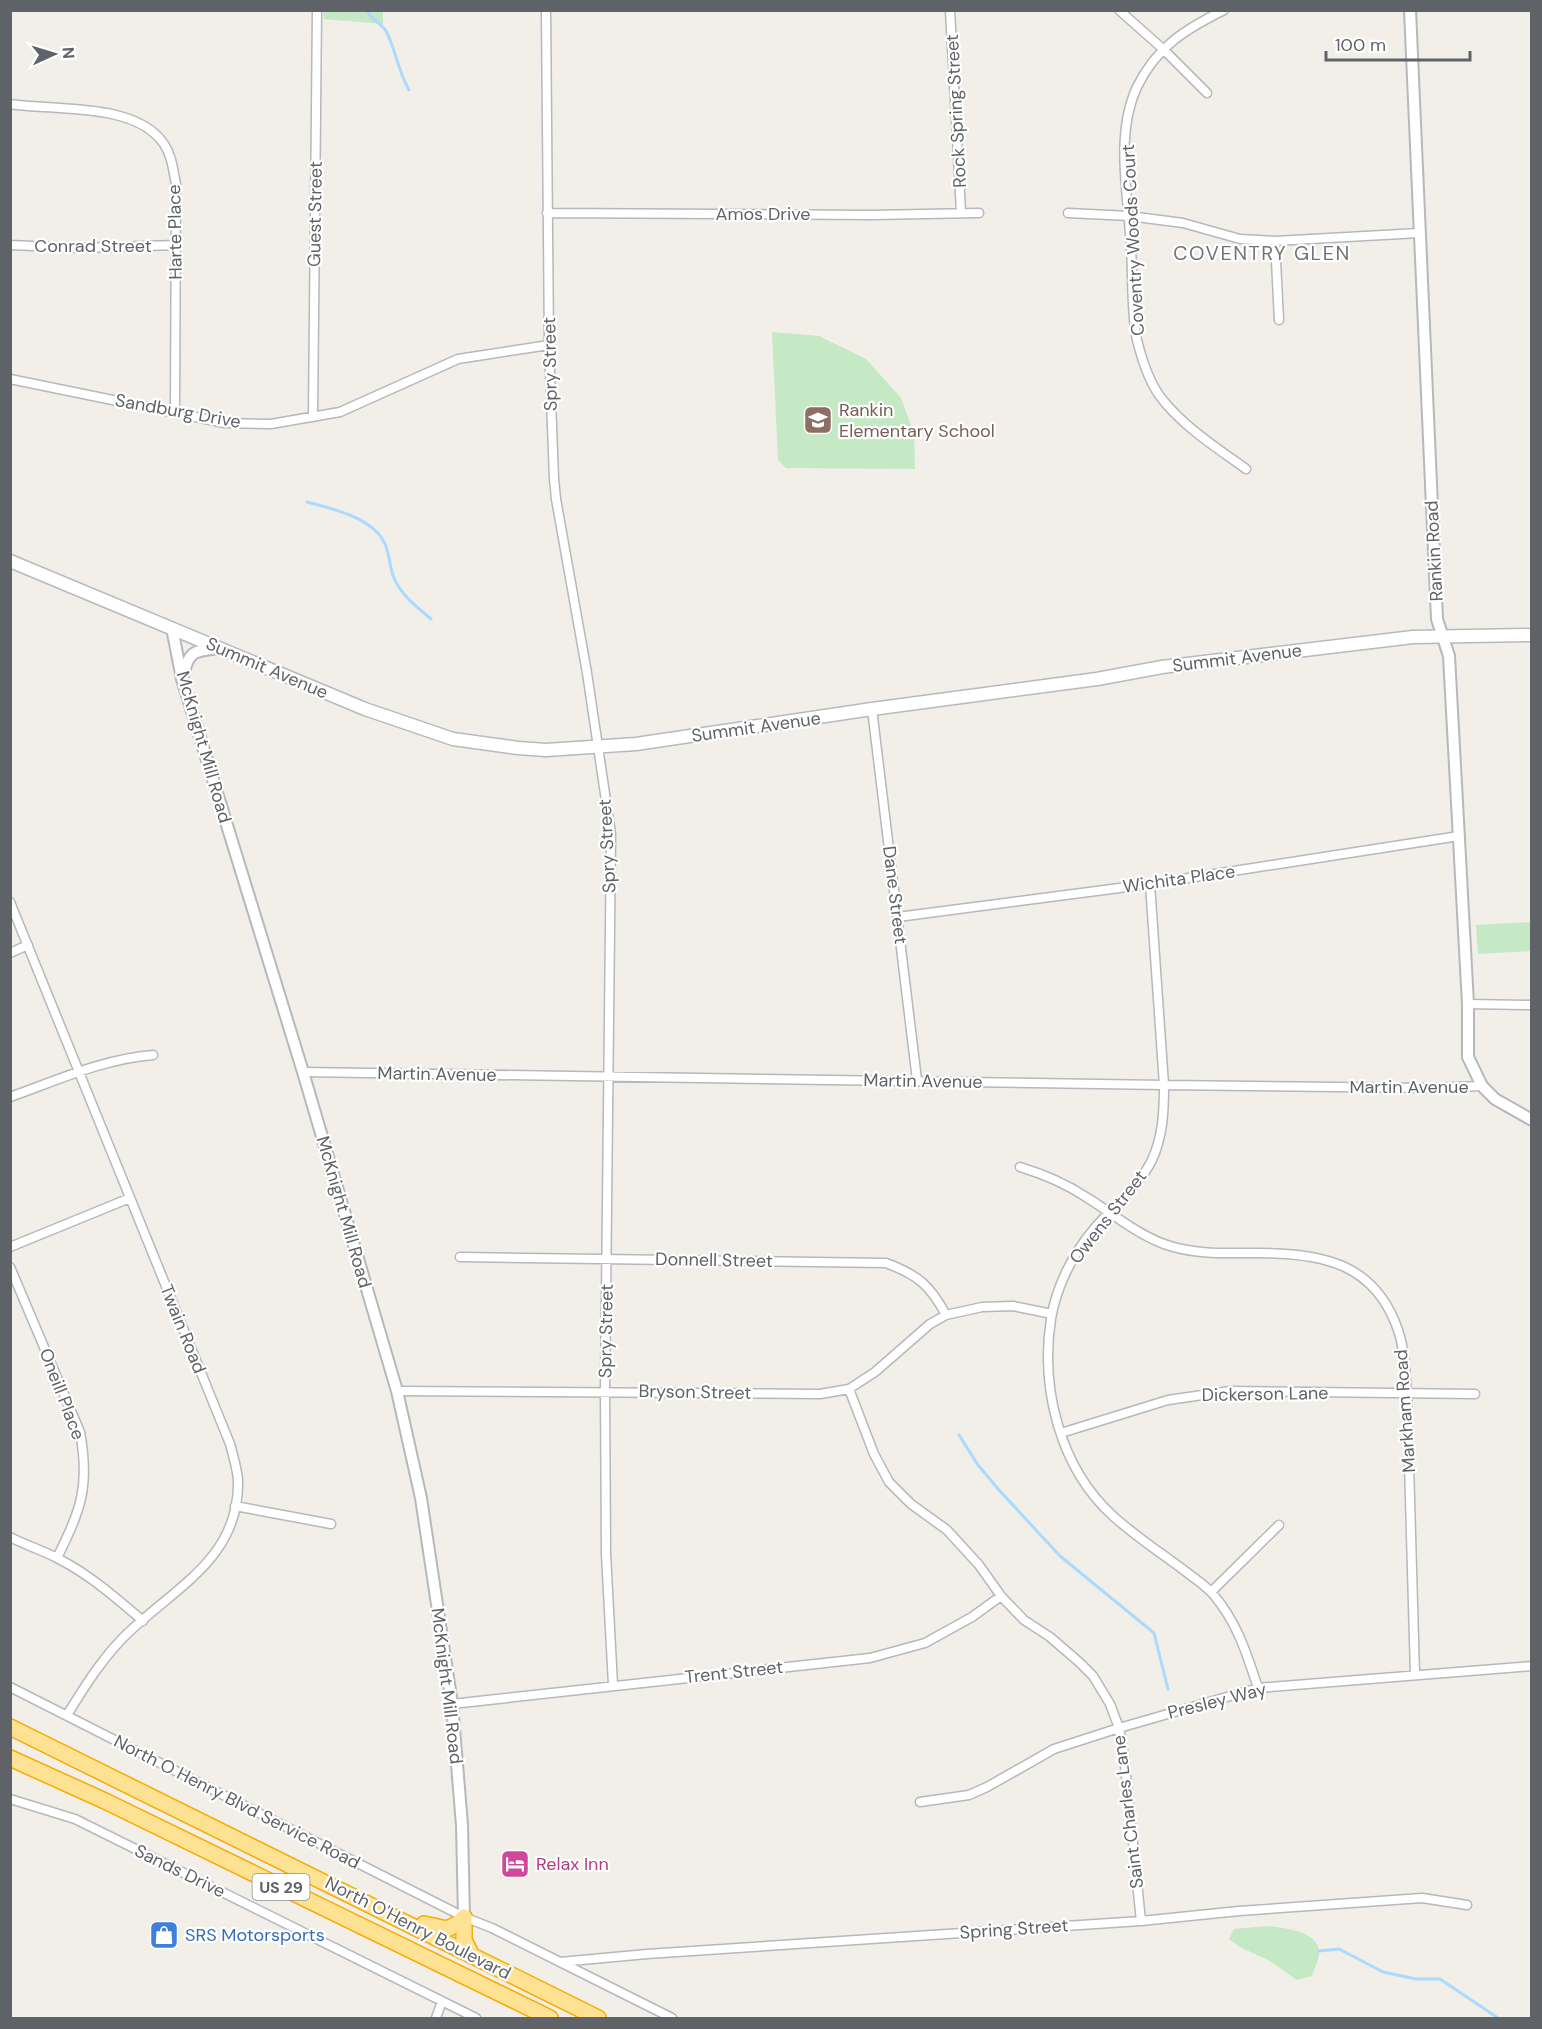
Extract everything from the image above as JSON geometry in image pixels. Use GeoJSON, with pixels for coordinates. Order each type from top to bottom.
{"type":"FeatureCollection","features":[{"type":"Feature","properties":{"kind":"highway","name":"North O'Henry Boulevard"},"geometry":{"type":"LineString","coordinates":[[10,1727],[409,1923],[598,2019]]}},
{"type":"Feature","properties":{"kind":"highway","name":"North O'Henry Boulevard"},"geometry":{"type":"LineString","coordinates":[[10,1758],[105,1801],[550,2019]]}},
{"type":"Feature","properties":{"kind":"highway"},"geometry":{"type":"LineString","coordinates":[[409,1923],[447,1929],[459,1923],[464,1917]]}},
{"type":"Feature","properties":{"kind":"highway"},"geometry":{"type":"LineString","coordinates":[[464,1917],[464,1940],[472,1956]]}},
{"type":"Feature","properties":{"kind":"main road","name":"Summit Avenue"},"geometry":{"type":"LineString","coordinates":[[10,561],[362,707],[453,739],[546,750],[636,744],[1089,680],[1162,667],[1413,637],[1532,635]]}},
{"type":"Feature","properties":{"kind":"street","name":"Guest Street"},"geometry":{"type":"LineString","coordinates":[[314,417],[317,10]]}},
{"type":"Feature","properties":{"kind":"street","name":"Spry Street"},"geometry":{"type":"LineString","coordinates":[[546,10],[549,345],[556,499],[599,748],[611,834],[605,1391],[606,1554],[613,1685]]}},
{"type":"Feature","properties":{"kind":"street","name":"Rock Spring Street"},"geometry":{"type":"LineString","coordinates":[[950,10],[961,212]]}},
{"type":"Feature","properties":{"kind":"street"},"geometry":{"type":"LineString","coordinates":[[1119,10],[1207,93]]}},
{"type":"Feature","properties":{"kind":"street","name":"Coventry Woods Court"},"geometry":{"type":"LineString","coordinates":[[1224,10],[1179,35],[1162,49],[1137,87],[1128,119],[1125,152],[1137,338],[1147,373],[1161,399],[1194,431],[1246,469]]}},
{"type":"Feature","properties":{"kind":"street","name":"Rankin Road"},"geometry":{"type":"LineString","coordinates":[[1410,10],[1437,619],[1449,656],[1468,1004],[1468,1058],[1482,1086]]}},
{"type":"Feature","properties":{"kind":"street","name":"Harte Place"},"geometry":{"type":"LineString","coordinates":[[10,104],[112,114],[142,124],[164,144],[172,161],[176,184],[175,413]]}},
{"type":"Feature","properties":{"kind":"street","name":"Amos Drive"},"geometry":{"type":"LineString","coordinates":[[547,213],[871,215],[980,213]]}},
{"type":"Feature","properties":{"kind":"street"},"geometry":{"type":"LineString","coordinates":[[1068,213],[1129,216],[1183,223],[1240,239],[1275,241],[1419,233]]}},
{"type":"Feature","properties":{"kind":"street"},"geometry":{"type":"LineString","coordinates":[[1275,241],[1279,320]]}},
{"type":"Feature","properties":{"kind":"street","name":"Conrad Street"},"geometry":{"type":"LineString","coordinates":[[10,245],[80,248],[177,245]]}},
{"type":"Feature","properties":{"kind":"street","name":"Sandburg Drive"},"geometry":{"type":"LineString","coordinates":[[10,379],[225,423],[271,423],[340,412],[458,359],[549,345]]}},
{"type":"Feature","properties":{"kind":"street","name":"McKnight Mill Road"},"geometry":{"type":"LineString","coordinates":[[172,628],[182,679],[303,1072],[397,1391],[421,1498],[452,1704],[461,1808],[464,1917]]}},
{"type":"Feature","properties":{"kind":"street"},"geometry":{"type":"LineString","coordinates":[[182,679],[187,659],[191,654],[200,650],[219,648]]}},
{"type":"Feature","properties":{"kind":"street","name":"Dane Street"},"geometry":{"type":"LineString","coordinates":[[872,709],[917,1080]]}},
{"type":"Feature","properties":{"kind":"street","name":"Wichita Place"},"geometry":{"type":"LineString","coordinates":[[897,917],[1150,884],[1460,836]]}},
{"type":"Feature","properties":{"kind":"street","name":"Owens Street"},"geometry":{"type":"LineString","coordinates":[[1150,884],[1165,1115],[1152,1160],[1139,1181],[1094,1230],[1069,1266],[1052,1314],[1048,1338],[1050,1388],[1061,1433],[1072,1463],[1089,1489],[1112,1515],[1211,1592],[1235,1624],[1258,1688]]}},
{"type":"Feature","properties":{"kind":"street","name":"Twain Road"},"geometry":{"type":"LineString","coordinates":[[10,902],[230,1444],[238,1480],[231,1523],[219,1549],[200,1572],[130,1631],[92,1675],[67,1715]]}},
{"type":"Feature","properties":{"kind":"street"},"geometry":{"type":"LineString","coordinates":[[10,953],[28,945]]}},
{"type":"Feature","properties":{"kind":"street"},"geometry":{"type":"LineString","coordinates":[[1468,1004],[1532,1005]]}},
{"type":"Feature","properties":{"kind":"street"},"geometry":{"type":"LineString","coordinates":[[10,1097],[80,1071],[128,1057],[153,1055]]}},
{"type":"Feature","properties":{"kind":"street","name":"Martin Avenue"},"geometry":{"type":"LineString","coordinates":[[303,1072],[1164,1085],[1429,1088],[1482,1086],[1495,1099],[1532,1120]]}},
{"type":"Feature","properties":{"kind":"street","name":"Markham Road"},"geometry":{"type":"LineString","coordinates":[[1020,1167],[1065,1184],[1140,1234],[1166,1245],[1198,1252],[1304,1255],[1327,1260],[1355,1271],[1388,1306],[1399,1331],[1407,1393],[1415,1675]]}},
{"type":"Feature","properties":{"kind":"street"},"geometry":{"type":"LineString","coordinates":[[10,1247],[130,1198]]}},
{"type":"Feature","properties":{"kind":"street","name":"Donnell Street"},"geometry":{"type":"LineString","coordinates":[[460,1257],[886,1263],[911,1272],[934,1294],[946,1315]]}},
{"type":"Feature","properties":{"kind":"street","name":"Oneill Place"},"geometry":{"type":"LineString","coordinates":[[10,1267],[80,1432],[84,1456],[85,1483],[79,1511],[57,1558]]}},
{"type":"Feature","properties":{"kind":"street"},"geometry":{"type":"LineString","coordinates":[[849,1389],[875,1372],[930,1324],[946,1315],[982,1307],[1013,1306],[1052,1314]]}},
{"type":"Feature","properties":{"kind":"street","name":"Bryson Street"},"geometry":{"type":"LineString","coordinates":[[397,1391],[820,1394],[849,1389]]}},
{"type":"Feature","properties":{"kind":"street","name":"Saint Charles Lane"},"geometry":{"type":"LineString","coordinates":[[849,1389],[874,1454],[889,1482],[911,1504],[947,1530],[979,1564],[1001,1596],[1024,1620],[1050,1638],[1093,1676],[1110,1704],[1119,1728],[1124,1756],[1141,1921]]}},
{"type":"Feature","properties":{"kind":"street","name":"Dickerson Lane"},"geometry":{"type":"LineString","coordinates":[[1061,1433],[1168,1400],[1198,1394],[1230,1391],[1475,1394]]}},
{"type":"Feature","properties":{"kind":"street"},"geometry":{"type":"LineString","coordinates":[[235,1506],[331,1524]]}},
{"type":"Feature","properties":{"kind":"street"},"geometry":{"type":"LineString","coordinates":[[1211,1592],[1279,1525]]}},
{"type":"Feature","properties":{"kind":"street"},"geometry":{"type":"LineString","coordinates":[[10,1537],[57,1558],[105,1588],[143,1621]]}},
{"type":"Feature","properties":{"kind":"street","name":"Trent Street"},"geometry":{"type":"LineString","coordinates":[[452,1704],[860,1659],[898,1652],[925,1643],[947,1632],[1001,1596]]}},
{"type":"Feature","properties":{"kind":"street","name":"Presley Way"},"geometry":{"type":"LineString","coordinates":[[920,1802],[969,1795],[1054,1749],[1258,1688],[1532,1666]]}},
{"type":"Feature","properties":{"kind":"street","name":"North O Henry Blvd Service Road"},"geometry":{"type":"LineString","coordinates":[[10,1687],[464,1917]]}},
{"type":"Feature","properties":{"kind":"street","name":"Sands Drive"},"geometry":{"type":"LineString","coordinates":[[10,1798],[75,1819],[476,2019]]}},
{"type":"Feature","properties":{"kind":"street","name":"Spring Street"},"geometry":{"type":"LineString","coordinates":[[560,1962],[647,1953],[1141,1921],[1239,1911],[1422,1898],[1467,1905]]}},
{"type":"Feature","properties":{"kind":"street","name":"North O'Henry Boulevard"},"geometry":{"type":"LineString","coordinates":[[464,1917],[492,1928],[672,2019]]}},
{"type":"Feature","properties":{"kind":"street"},"geometry":{"type":"LineString","coordinates":[[436,2019],[441,2001]]}},
{"type":"Feature","properties":{"kind":"green space"},"geometry":{"type":"Polygon","coordinates":[[[323,11],[383,11],[383,24],[324,19],[323,11]]]}},
{"type":"Feature","properties":{"kind":"green space"},"geometry":{"type":"Polygon","coordinates":[[[772,332],[819,336],[866,359],[901,398],[914,434],[915,469],[786,468],[778,460],[772,332]]]}},
{"type":"Feature","properties":{"kind":"green space"},"geometry":{"type":"Polygon","coordinates":[[[1531,922],[1531,951],[1478,954],[1476,925],[1531,922]]]}},
{"type":"Feature","properties":{"kind":"green space"},"geometry":{"type":"Polygon","coordinates":[[[1268,1926],[1300,1932],[1314,1940],[1319,1953],[1312,1976],[1297,1980],[1270,1961],[1240,1947],[1229,1939],[1234,1929],[1268,1926]]]}},
{"type":"Feature","properties":{"kind":"waterway"},"geometry":{"type":"LineString","coordinates":[[366,10],[386,31],[409,90]]}},
{"type":"Feature","properties":{"kind":"waterway"},"geometry":{"type":"LineString","coordinates":[[307,502],[350,515],[370,526],[386,546],[397,584],[410,600],[431,619]]}},
{"type":"Feature","properties":{"kind":"waterway"},"geometry":{"type":"LineString","coordinates":[[959,1435],[978,1465],[1060,1556],[1154,1633],[1168,1689]]}},
{"type":"Feature","properties":{"kind":"waterway"},"geometry":{"type":"LineString","coordinates":[[1319,1951],[1339,1949],[1383,1972],[1416,1979],[1440,1979],[1498,2018]]}},
{"type":"Feature","properties":{"kind":"place","name":"Rankin Elementary School"},"geometry":{"type":"Point","coordinates":[818,420]}},
{"type":"Feature","properties":{"kind":"place","name":"Relax Inn"},"geometry":{"type":"Point","coordinates":[515,1864]}},
{"type":"Feature","properties":{"kind":"place","name":"SRS Motorsports"},"geometry":{"type":"Point","coordinates":[164,1935]}},
{"type":"Feature","properties":{"kind":"district","name":"COVENTRY GLEN"},"geometry":{"type":"Point","coordinates":[1262,253]}}]}
